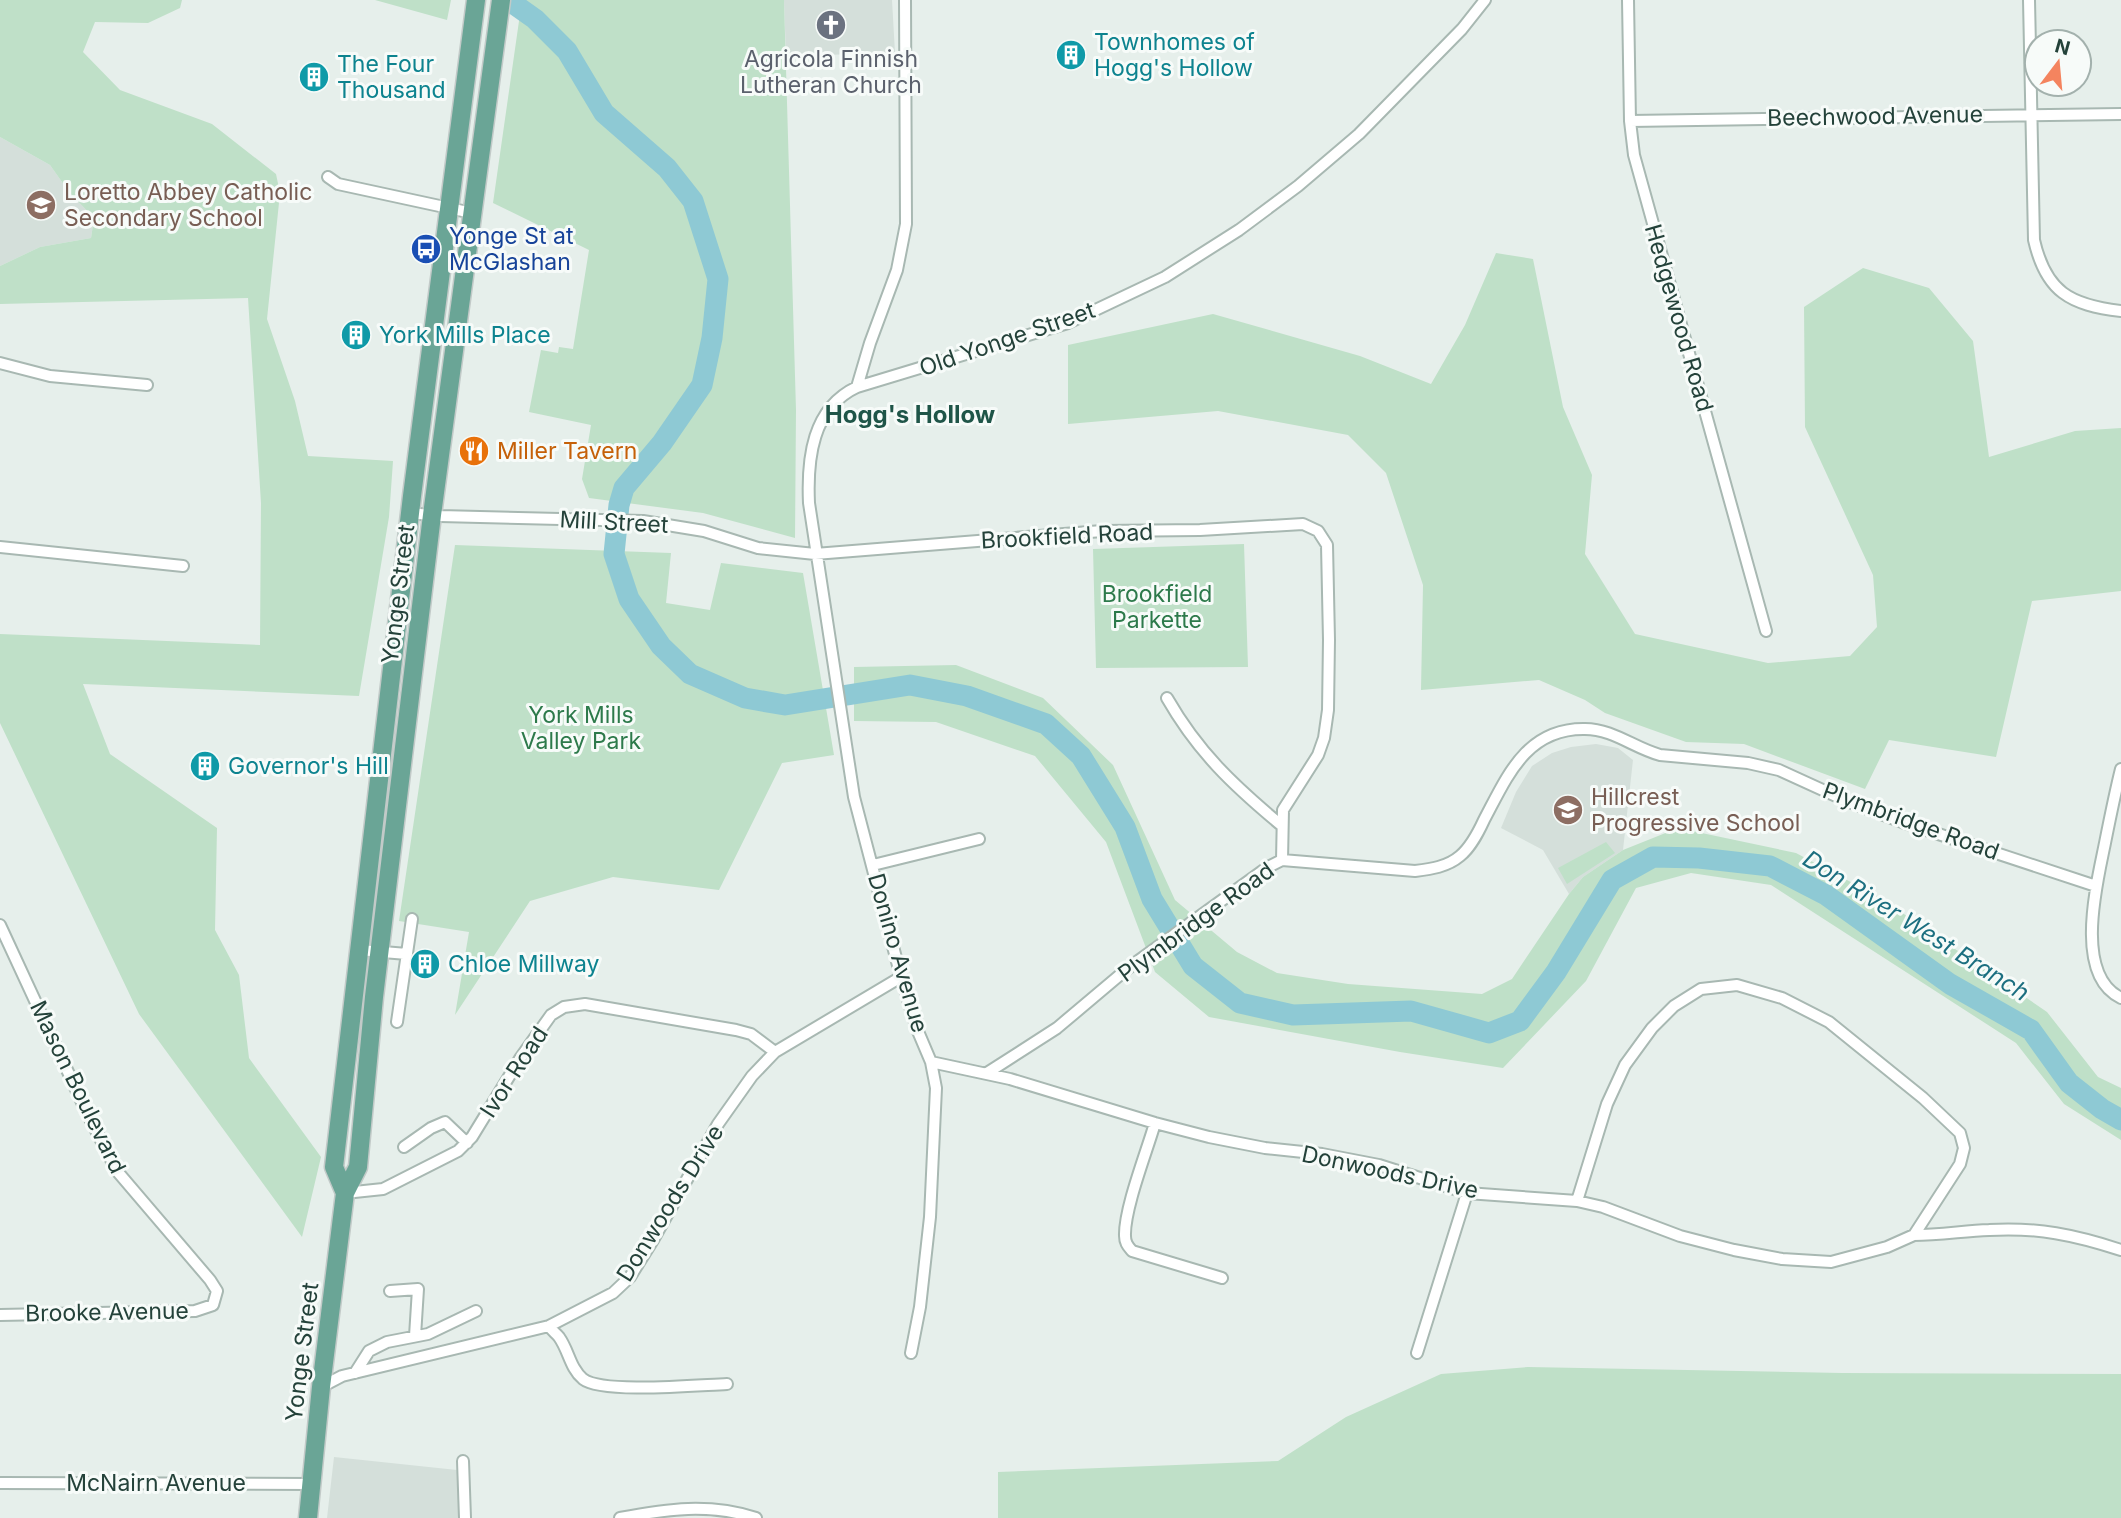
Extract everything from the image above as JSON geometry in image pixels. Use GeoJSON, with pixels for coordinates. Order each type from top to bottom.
{"type":"FeatureCollection","features":[{"type":"Feature","properties":{"kind":"main road","name":"Yonge Street"},"geometry":{"type":"LineString","coordinates":[[345,1193],[334,1167],[410,513],[467,52],[476,0]]}},
{"type":"Feature","properties":{"kind":"main road","name":"Yonge Street"},"geometry":{"type":"LineString","coordinates":[[307,1518],[345,1193],[358,1167],[380,952],[432,515],[501,0]]}},
{"type":"Feature","properties":{"kind":"street"},"geometry":{"type":"LineString","coordinates":[[857,387],[897,271],[906,224],[905,0]]}},
{"type":"Feature","properties":{"kind":"street","name":"Old Yonge Street"},"geometry":{"type":"LineString","coordinates":[[815,554],[808,489],[815,436],[829,408],[839,398],[857,387],[1068,323],[1165,277],[1239,230],[1298,186],[1359,135],[1462,29],[1485,0]]}},
{"type":"Feature","properties":{"kind":"street","name":"Hedgewood Road"},"geometry":{"type":"LineString","coordinates":[[1628,0],[1630,121],[1634,155],[1766,631]]}},
{"type":"Feature","properties":{"kind":"street"},"geometry":{"type":"LineString","coordinates":[[2029,0],[2034,240],[2043,271],[2056,289],[2071,298],[2085,305],[2121,311]]}},
{"type":"Feature","properties":{"kind":"street","name":"Beechwood Avenue"},"geometry":{"type":"LineString","coordinates":[[1630,121],[2032,113],[2121,114]]}},
{"type":"Feature","properties":{"kind":"street"},"geometry":{"type":"LineString","coordinates":[[328,177],[338,184],[472,213]]}},
{"type":"Feature","properties":{"kind":"street"},"geometry":{"type":"LineString","coordinates":[[0,363],[50,376],[147,385]]}},
{"type":"Feature","properties":{"kind":"street","name":"Mill Street"},"geometry":{"type":"LineString","coordinates":[[410,513],[643,520],[704,531],[758,548],[815,554]]}},
{"type":"Feature","properties":{"kind":"street","name":"Brookfield Road"},"geometry":{"type":"LineString","coordinates":[[815,554],[1102,531],[1200,530],[1303,524],[1318,531],[1327,545],[1328,710],[1324,738],[1318,755],[1283,810],[1281,825]]}},
{"type":"Feature","properties":{"kind":"street"},"geometry":{"type":"LineString","coordinates":[[0,547],[183,566]]}},
{"type":"Feature","properties":{"kind":"street","name":"Donino Avenue"},"geometry":{"type":"LineString","coordinates":[[815,554],[855,797],[901,977],[917,1029],[931,1062],[936,1088],[930,1217],[920,1307],[911,1353]]}},
{"type":"Feature","properties":{"kind":"street"},"geometry":{"type":"LineString","coordinates":[[1167,698],[1180,722],[1208,758],[1241,793],[1281,825],[1282,860]]}},
{"type":"Feature","properties":{"kind":"street","name":"Plymbridge Road"},"geometry":{"type":"LineString","coordinates":[[987,1073],[1057,1028],[1127,969],[1210,907],[1254,875],[1282,860],[1388,871],[1436,869],[1461,856],[1508,774],[1527,750],[1552,735],[1582,728],[1608,732],[1660,755],[1748,763],[1779,770],[1849,802],[1902,822],[2096,886]]}},
{"type":"Feature","properties":{"kind":"street"},"geometry":{"type":"LineString","coordinates":[[2121,769],[2119,790],[2096,886],[2092,916],[2092,946],[2099,973],[2109,992],[2121,998]]}},
{"type":"Feature","properties":{"kind":"street"},"geometry":{"type":"LineString","coordinates":[[873,865],[979,839]]}},
{"type":"Feature","properties":{"kind":"street"},"geometry":{"type":"LineString","coordinates":[[397,1022],[412,919]]}},
{"type":"Feature","properties":{"kind":"street","name":"Mason Boulevard"},"geometry":{"type":"LineString","coordinates":[[0,925],[87,1113],[117,1171],[214,1285],[217,1291],[213,1306]]}},
{"type":"Feature","properties":{"kind":"street"},"geometry":{"type":"LineString","coordinates":[[359,950],[407,954]]}},
{"type":"Feature","properties":{"kind":"street","name":"Donwoods Drive"},"geometry":{"type":"LineString","coordinates":[[321,1387],[342,1376],[549,1326],[613,1293],[630,1277],[718,1124],[752,1076],[775,1052],[901,977]]}},
{"type":"Feature","properties":{"kind":"street"},"geometry":{"type":"LineString","coordinates":[[1577,1201],[1607,1104],[1625,1065],[1652,1028],[1674,1006],[1701,989],[1737,985],[1782,998],[1829,1022],[1923,1098],[1960,1133],[1964,1148],[1960,1164],[1913,1235]]}},
{"type":"Feature","properties":{"kind":"street","name":"Ivor Road"},"geometry":{"type":"LineString","coordinates":[[345,1193],[383,1189],[443,1160],[467,1143],[520,1057],[551,1015],[564,1007],[585,1004],[736,1030],[751,1034],[775,1052]]}},
{"type":"Feature","properties":{"kind":"street","name":"Donwoods Drive"},"geometry":{"type":"LineString","coordinates":[[931,1062],[987,1073],[1155,1123],[1265,1148],[1322,1154],[1378,1165],[1466,1193],[1577,1201],[1603,1207],[1679,1236],[1734,1250],[1831,1262],[1887,1247],[1913,1235]]}},
{"type":"Feature","properties":{"kind":"street"},"geometry":{"type":"LineString","coordinates":[[404,1147],[431,1128],[445,1122],[467,1143]]}},
{"type":"Feature","properties":{"kind":"street"},"geometry":{"type":"LineString","coordinates":[[1155,1123],[1128,1214],[1126,1244],[1132,1251],[1222,1278]]}},
{"type":"Feature","properties":{"kind":"street"},"geometry":{"type":"LineString","coordinates":[[1417,1353],[1466,1193]]}},
{"type":"Feature","properties":{"kind":"street"},"geometry":{"type":"LineString","coordinates":[[1913,1235],[2040,1230],[2081,1236],[2121,1250]]}},
{"type":"Feature","properties":{"kind":"street"},"geometry":{"type":"LineString","coordinates":[[390,1291],[418,1289],[415,1336]]}},
{"type":"Feature","properties":{"kind":"street","name":"Brooke Avenue"},"geometry":{"type":"LineString","coordinates":[[0,1314],[195,1311],[213,1306]]}},
{"type":"Feature","properties":{"kind":"street"},"geometry":{"type":"LineString","coordinates":[[355,1373],[369,1351],[387,1342],[436,1331],[476,1311]]}},
{"type":"Feature","properties":{"kind":"street"},"geometry":{"type":"LineString","coordinates":[[549,1326],[559,1336],[572,1367],[583,1380],[593,1384],[628,1388],[727,1384]]}},
{"type":"Feature","properties":{"kind":"street"},"geometry":{"type":"LineString","coordinates":[[463,1461],[465,1518]]}},
{"type":"Feature","properties":{"kind":"street","name":"McNairn Avenue"},"geometry":{"type":"LineString","coordinates":[[0,1483],[312,1484]]}},
{"type":"Feature","properties":{"kind":"street"},"geometry":{"type":"LineString","coordinates":[[620,1518],[674,1508],[697,1507],[731,1511],[756,1518]]}},
{"type":"Feature","properties":{"kind":"shaded area"},"geometry":{"type":"Polygon","coordinates":[[[784,0],[892,0],[895,53],[786,56],[784,0]]]}},
{"type":"Feature","properties":{"kind":"shaded area","name":"Loretto Abbey Catholic Secondary School"},"geometry":{"type":"Polygon","coordinates":[[[0,137],[50,165],[69,192],[94,218],[91,238],[40,247],[0,266],[0,137]]]}},
{"type":"Feature","properties":{"kind":"shaded area","name":"Hillcrest Progressive School"},"geometry":{"type":"Polygon","coordinates":[[[1596,744],[1618,748],[1633,760],[1623,850],[1583,877],[1569,894],[1543,850],[1501,828],[1516,792],[1532,766],[1552,753],[1596,744]]]}},
{"type":"Feature","properties":{"kind":"shaded area"},"geometry":{"type":"Polygon","coordinates":[[[334,1457],[457,1470],[460,1518],[327,1518],[334,1457]]]}},
{"type":"Feature","properties":{"kind":"green space"},"geometry":{"type":"Polygon","coordinates":[[[0,0],[182,0],[180,8],[148,23],[95,22],[83,52],[120,90],[212,124],[276,174],[280,193],[267,319],[295,401],[308,456],[393,461],[389,517],[359,696],[83,684],[110,754],[217,828],[215,930],[239,975],[249,1058],[321,1157],[302,1237],[139,1014],[0,723],[0,634],[260,645],[261,503],[248,298],[0,304],[0,266],[40,247],[91,238],[94,218],[69,192],[50,165],[0,137],[0,0]]]}},
{"type":"Feature","properties":{"kind":"green space"},"geometry":{"type":"Polygon","coordinates":[[[375,0],[451,0],[447,20],[375,0]]]}},
{"type":"Feature","properties":{"kind":"green space"},"geometry":{"type":"Polygon","coordinates":[[[522,0],[784,0],[796,410],[795,538],[703,513],[589,498],[582,479],[591,425],[529,412],[541,350],[558,353],[559,347],[573,349],[589,250],[493,203],[522,0]]]}},
{"type":"Feature","properties":{"kind":"green space"},"geometry":{"type":"Polygon","coordinates":[[[1496,253],[1533,259],[1563,407],[1592,475],[1585,554],[1635,634],[1768,663],[1850,656],[1877,627],[1873,575],[1805,427],[1804,307],[1863,268],[1929,288],[1973,341],[1989,457],[2075,431],[2121,428],[2121,591],[2032,601],[1996,757],[1889,740],[1865,789],[1744,744],[1686,742],[1605,713],[1585,700],[1539,680],[1421,690],[1423,585],[1386,473],[1348,435],[1218,411],[1068,424],[1068,345],[1213,314],[1360,356],[1431,384],[1465,325],[1496,253]]]}},
{"type":"Feature","properties":{"kind":"green space","name":"Brookfield Parkette"},"geometry":{"type":"Polygon","coordinates":[[[1244,544],[1248,667],[1096,668],[1093,549],[1244,544]]]}},
{"type":"Feature","properties":{"kind":"green space","name":"York Mills Valley Park"},"geometry":{"type":"Polygon","coordinates":[[[455,545],[671,553],[666,603],[710,610],[721,563],[803,573],[834,755],[782,763],[719,890],[613,877],[530,901],[455,1015],[469,932],[399,921],[455,545]]]}},
{"type":"Feature","properties":{"kind":"green space"},"geometry":{"type":"Polygon","coordinates":[[[956,665],[1043,698],[1113,765],[1175,900],[1237,952],[1277,973],[1348,984],[1482,994],[1512,979],[1583,877],[1623,850],[1678,828],[1796,853],[1879,897],[2047,1012],[2098,1077],[2121,1088],[2121,1140],[2064,1104],[2016,1043],[1771,885],[1691,873],[1636,888],[1586,981],[1503,1068],[1209,1017],[1155,972],[1106,842],[1035,756],[936,722],[854,721],[854,667],[956,665]]]}},
{"type":"Feature","properties":{"kind":"green space"},"geometry":{"type":"Polygon","coordinates":[[[1606,842],[1615,853],[1567,884],[1558,868],[1606,842]]]}},
{"type":"Feature","properties":{"kind":"green space"},"geometry":{"type":"Polygon","coordinates":[[[1528,1367],[1842,1373],[2121,1374],[2121,1518],[998,1518],[998,1472],[1278,1461],[1346,1417],[1441,1374],[1528,1367]]]}},
{"type":"Feature","properties":{"kind":"waterway","name":"Don River West Branch"},"geometry":{"type":"LineString","coordinates":[[508,0],[535,19],[567,51],[604,113],[667,168],[693,201],[718,279],[712,338],[702,385],[662,443],[624,488],[619,505],[614,554],[629,599],[661,646],[690,674],[745,698],[785,705],[910,685],[967,696],[1046,724],[1081,756],[1125,827],[1152,899],[1193,966],[1240,1003],[1293,1015],[1411,1011],[1489,1033],[1520,1021],[1556,972],[1612,880],[1653,857],[1699,858],[1770,866],[1826,895],[1950,984],[2031,1030],[2069,1083],[2121,1120]]}},
{"type":"Feature","properties":{"kind":"place","name":"Agricola Finnish Lutheran Church"},"geometry":{"type":"Point","coordinates":[831,25]}},
{"type":"Feature","properties":{"kind":"place","name":"Townhomes of Hogg's Hollow"},"geometry":{"type":"Point","coordinates":[1071,55]}},
{"type":"Feature","properties":{"kind":"place","name":"The Four Thousand"},"geometry":{"type":"Point","coordinates":[314,77]}},
{"type":"Feature","properties":{"kind":"place","name":"Loretto Abbey Catholic Secondary School"},"geometry":{"type":"Point","coordinates":[41,205]}},
{"type":"Feature","properties":{"kind":"place","name":"Yonge St at McGlashan"},"geometry":{"type":"Point","coordinates":[426,249]}},
{"type":"Feature","properties":{"kind":"place","name":"York Mills Place"},"geometry":{"type":"Point","coordinates":[356,335]}},
{"type":"Feature","properties":{"kind":"place","name":"Miller Tavern"},"geometry":{"type":"Point","coordinates":[474,451]}},
{"type":"Feature","properties":{"kind":"place","name":"Governor's Hill"},"geometry":{"type":"Point","coordinates":[205,766]}},
{"type":"Feature","properties":{"kind":"place","name":"Hillcrest Progressive School"},"geometry":{"type":"Point","coordinates":[1568,810]}},
{"type":"Feature","properties":{"kind":"place","name":"Chloe Millway"},"geometry":{"type":"Point","coordinates":[425,964]}},
{"type":"Feature","properties":{"kind":"district","name":"Hogg's Hollow"},"geometry":{"type":"Point","coordinates":[910,415]}}]}
